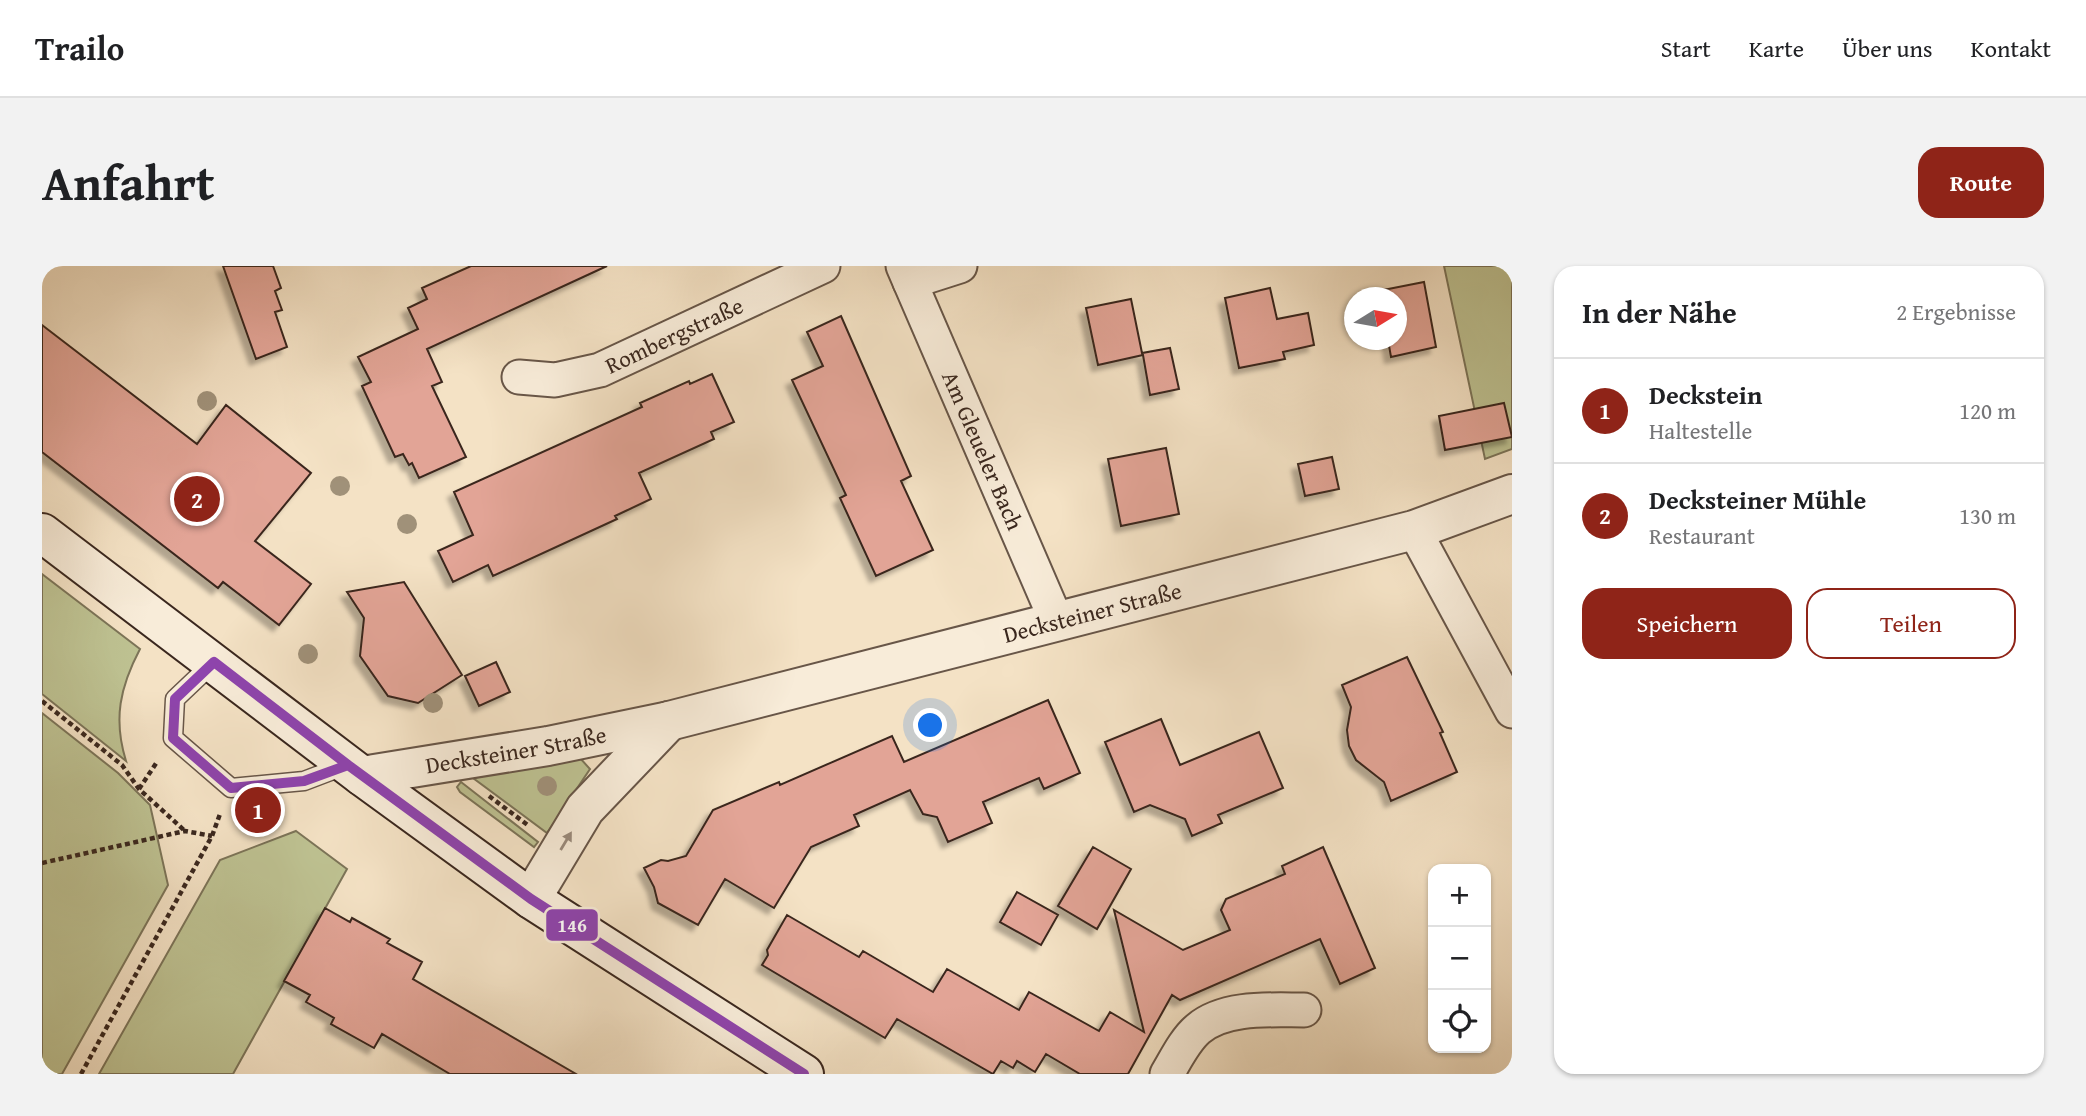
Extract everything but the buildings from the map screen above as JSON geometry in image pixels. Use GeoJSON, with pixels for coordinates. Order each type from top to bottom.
{"type":"FeatureCollection","features":[{"type":"Feature","properties":{"kind":"street","name":"Rombergstraße"},"geometry":{"type":"LineString","coordinates":[[519,377],[555,380],[600,370],[823,266]]}},
{"type":"Feature","properties":{"kind":"street","name":"Am Gleueler Bach"},"geometry":{"type":"LineString","coordinates":[[960,266],[907,274],[1056,620]]}},
{"type":"Feature","properties":{"kind":"street","name":"Decksteiner Straße"},"geometry":{"type":"LineString","coordinates":[[355,770],[445,763],[548,746],[669,721],[1414,530],[1512,494]]}},
{"type":"Feature","properties":{"kind":"street"},"geometry":{"type":"LineString","coordinates":[[1414,530],[1512,711]]}},
{"type":"Feature","properties":{"kind":"street"},"geometry":{"type":"LineString","coordinates":[[42,533],[355,770],[531,899],[804,1074]]}},
{"type":"Feature","properties":{"kind":"street","name":"Decksteiner Straße"},"geometry":{"type":"LineString","coordinates":[[531,899],[585,809],[669,721]]}},
{"type":"Feature","properties":{"kind":"street"},"geometry":{"type":"LineString","coordinates":[[1167,1074],[1199,1028],[1224,1016],[1269,1010],[1304,1010]]}},
{"type":"Feature","properties":{"kind":"lane"},"geometry":{"type":"LineString","coordinates":[[214,663],[175,699],[173,738],[232,788],[304,781],[355,770]]}},
{"type":"Feature","properties":{"kind":"path"},"geometry":{"type":"LineString","coordinates":[[42,701],[122,765],[139,789],[186,831]]}},
{"type":"Feature","properties":{"kind":"path"},"geometry":{"type":"LineString","coordinates":[[445,763],[560,850]]}},
{"type":"Feature","properties":{"kind":"path"},"geometry":{"type":"LineString","coordinates":[[81,1074],[212,836],[232,788]]}},
{"type":"Feature","properties":{"kind":"path"},"geometry":{"type":"LineString","coordinates":[[42,863],[186,831],[212,836]]}},
{"type":"Feature","properties":{"kind":"green space"},"geometry":{"type":"Polygon","coordinates":[[[1444,266],[1512,266],[1512,449],[1485,459],[1444,266]]]}},
{"type":"Feature","properties":{"kind":"green space"},"geometry":{"type":"Polygon","coordinates":[[[42,574],[140,649],[123,690],[119,717],[126,761],[42,694],[42,574]]]}},
{"type":"Feature","properties":{"kind":"green space"},"geometry":{"type":"Polygon","coordinates":[[[42,713],[118,773],[150,805],[168,885],[62,1074],[42,1074],[42,713]]]}},
{"type":"Feature","properties":{"kind":"green space"},"geometry":{"type":"Polygon","coordinates":[[[579,757],[590,769],[547,833],[473,778],[579,757]]]}},
{"type":"Feature","properties":{"kind":"green space"},"geometry":{"type":"Polygon","coordinates":[[[461,782],[538,842],[534,847],[460,792],[457,787],[461,782]]]}},
{"type":"Feature","properties":{"kind":"green space"},"geometry":{"type":"Polygon","coordinates":[[[296,831],[347,869],[233,1074],[99,1074],[220,860],[296,831]]]}},
{"type":"Feature","properties":{"kind":"transit line","name":"146"},"geometry":{"type":"LineString","coordinates":[[214,662],[348,765],[304,781],[231,788],[173,738],[175,699],[214,662]]}},
{"type":"Feature","properties":{"kind":"transit line","name":"146"},"geometry":{"type":"LineString","coordinates":[[348,765],[531,899],[804,1074]]}},
{"type":"Feature","properties":{"kind":"place","name":"Decksteiner Mühle"},"geometry":{"type":"Point","coordinates":[197,499]}},
{"type":"Feature","properties":{"kind":"place","name":"Deckstein"},"geometry":{"type":"Point","coordinates":[258,810]}}]}
